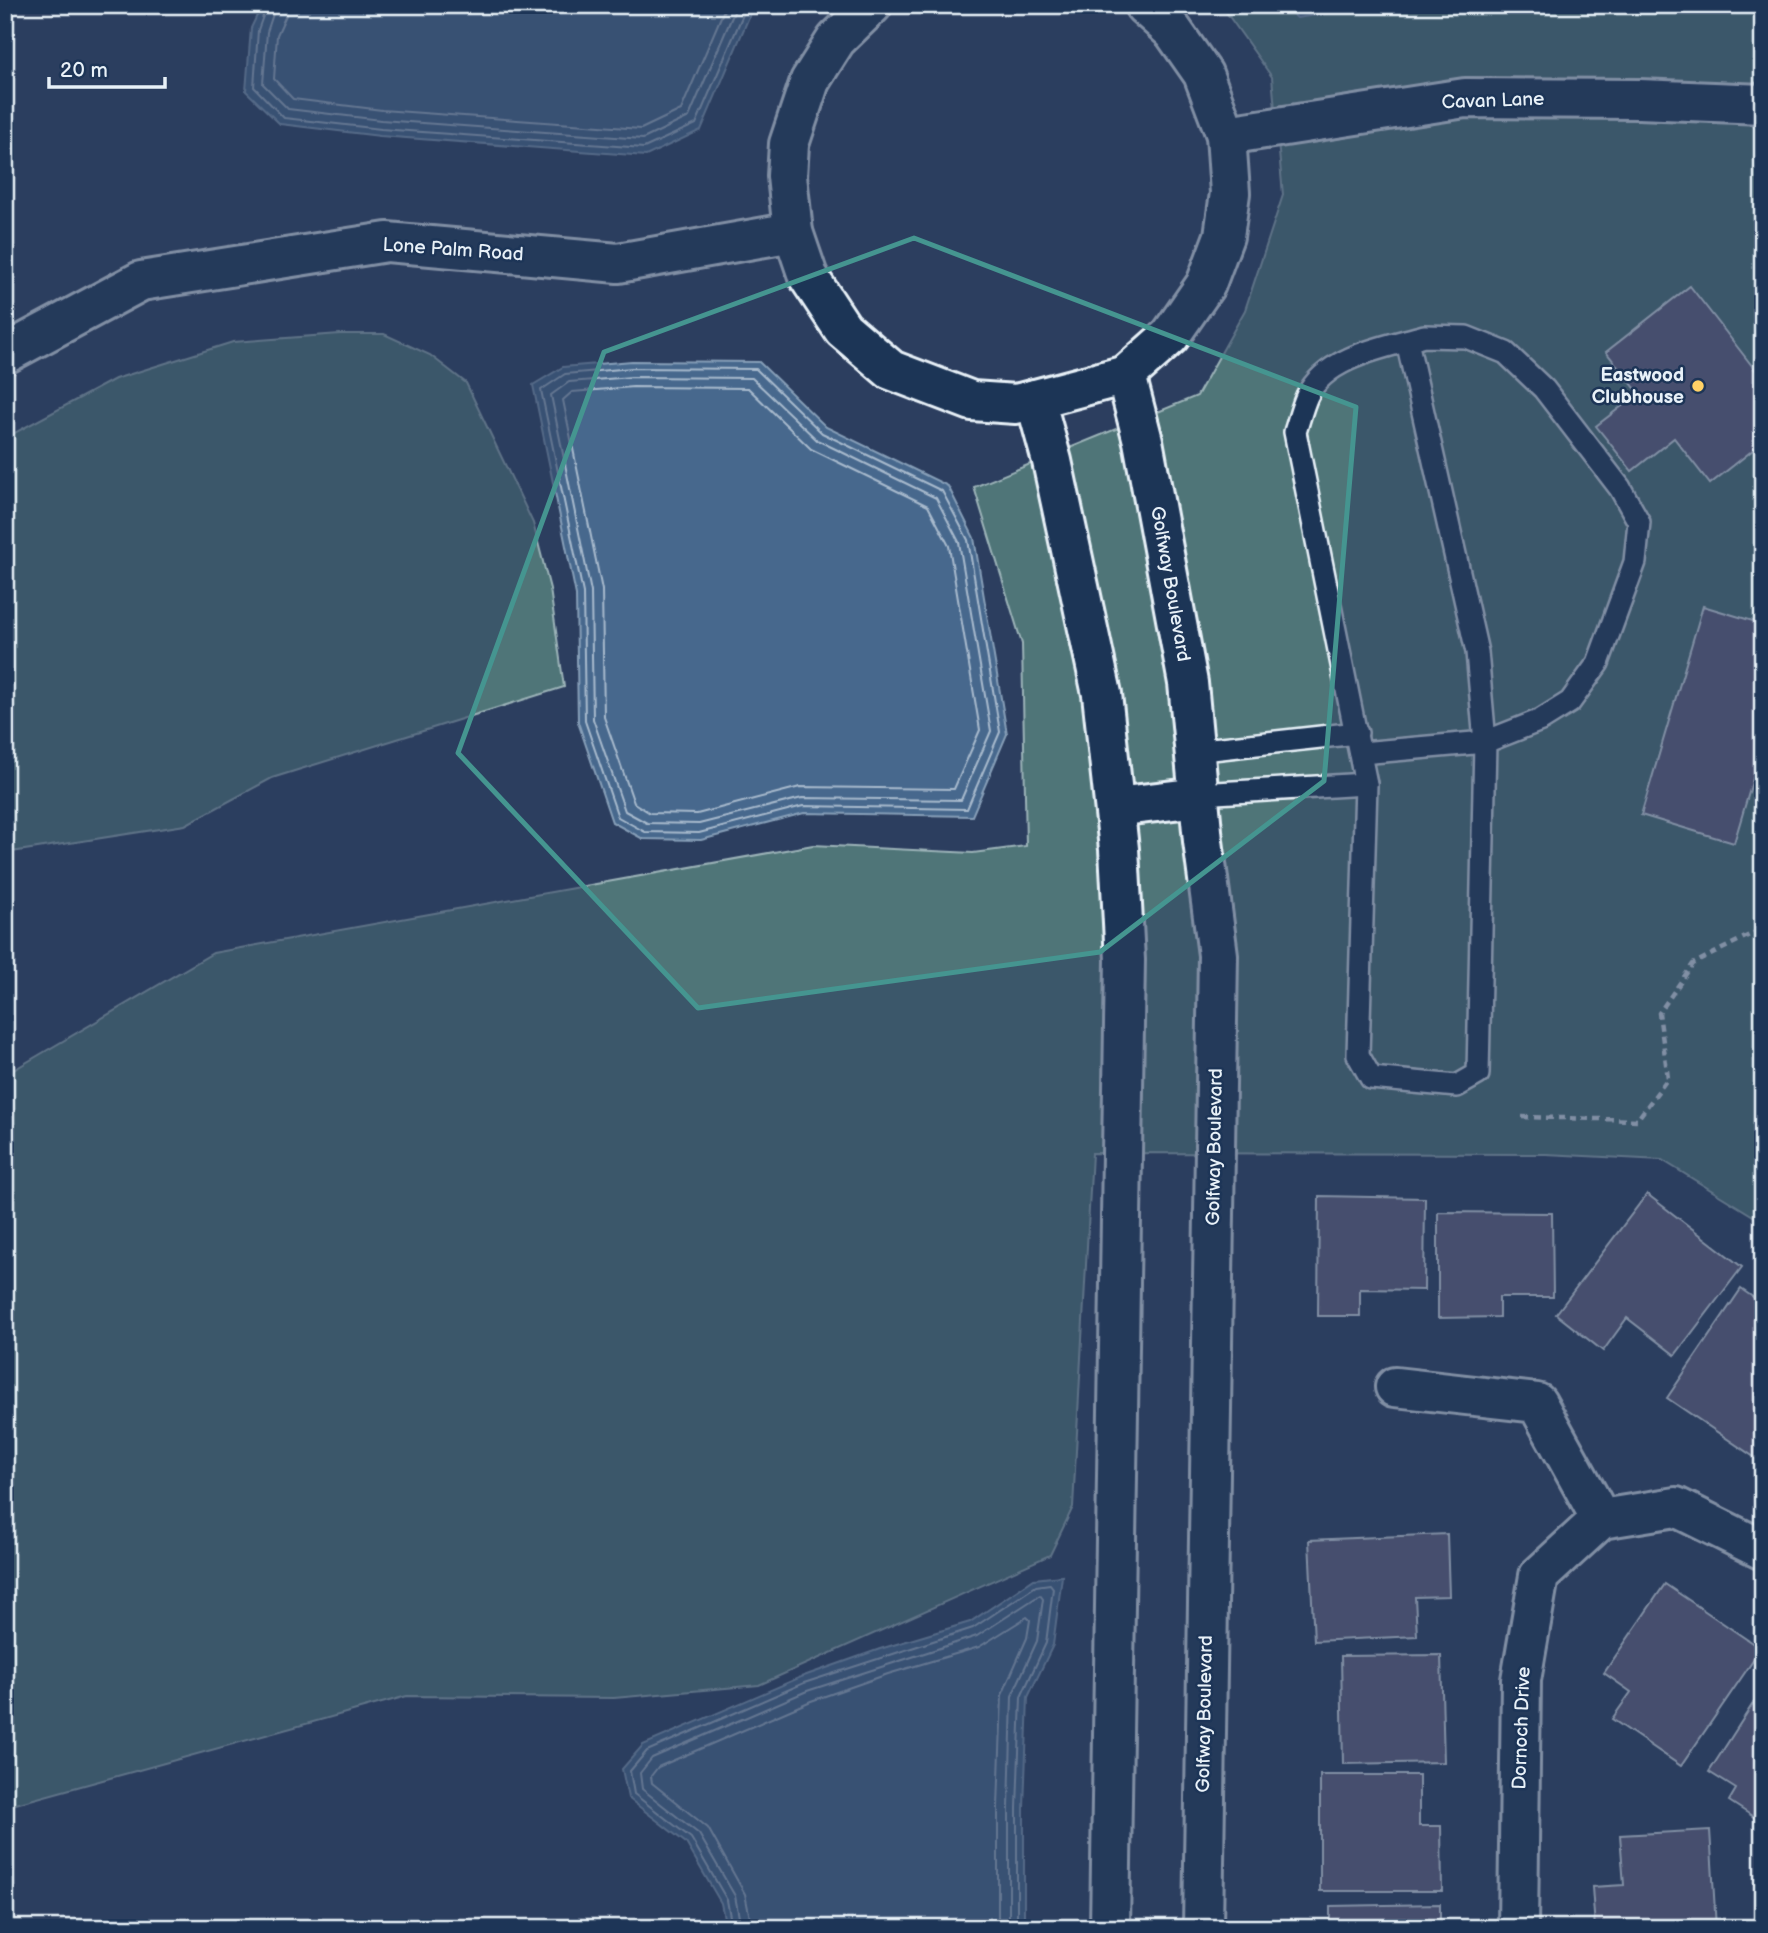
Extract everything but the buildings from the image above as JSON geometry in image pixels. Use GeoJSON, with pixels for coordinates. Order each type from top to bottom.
{"type":"FeatureCollection","features":[{"type":"Feature","properties":{"kind":"street"},"geometry":{"type":"LineString","coordinates":[[872,5],[836,40],[810,81],[789,144],[787,176],[793,232],[808,276],[843,329],[891,370],[972,401],[1016,404],[1126,375],[1170,336],[1206,284],[1224,236],[1230,193],[1226,135],[1203,74],[1173,31],[1144,5]]}},
{"type":"Feature","properties":{"kind":"street","name":"Cavan Lane"},"geometry":{"type":"LineString","coordinates":[[1226,135],[1465,98],[1639,99],[1763,104]]}},
{"type":"Feature","properties":{"kind":"street","name":"Lone Palm Road"},"geometry":{"type":"LineString","coordinates":[[5,354],[141,281],[373,244],[387,242],[618,263],[793,232]]}},
{"type":"Feature","properties":{"kind":"street","name":"Golfway Boulevard"},"geometry":{"type":"LineString","coordinates":[[1126,375],[1143,441],[1188,683],[1219,955],[1203,1928]]}},
{"type":"Feature","properties":{"kind":"street"},"geometry":{"type":"LineString","coordinates":[[1035,399],[1052,461],[1102,694],[1115,807],[1125,960],[1110,1928]]}},
{"type":"Feature","properties":{"kind":"street"},"geometry":{"type":"LineString","coordinates":[[1115,807],[1199,796]]}},
{"type":"Feature","properties":{"kind":"street"},"geometry":{"type":"LineString","coordinates":[[1395,1387],[1537,1403],[1601,1519],[1676,1507],[1763,1550]]}},
{"type":"Feature","properties":{"kind":"street","name":"Dornoch Drive"},"geometry":{"type":"LineString","coordinates":[[1518,1928],[1521,1680],[1539,1576],[1601,1519]]}},
{"type":"Feature","properties":{"kind":"lane"},"geometry":{"type":"LineString","coordinates":[[1194,751],[1359,743],[1485,742],[1541,720],[1570,702],[1598,663],[1635,562],[1639,522],[1620,488],[1544,389],[1506,353],[1466,337],[1424,336],[1364,352],[1331,369],[1308,394],[1295,432],[1359,743],[1366,784],[1358,1055],[1371,1078],[1457,1086],[1478,1074],[1485,742],[1477,652],[1407,341]]}},
{"type":"Feature","properties":{"kind":"lane"},"geometry":{"type":"LineString","coordinates":[[1199,796],[1366,784]]}},
{"type":"Feature","properties":{"kind":"path"},"geometry":{"type":"LineString","coordinates":[[1522,1116],[1637,1119],[1668,1078],[1658,1013],[1693,964],[1763,928]]}},
{"type":"Feature","properties":{"kind":"highlighted area"},"geometry":{"type":"Polygon","coordinates":[[[914,238],[1356,407],[1324,781],[1100,952],[698,1008],[458,753],[604,352],[914,238]]]}},
{"type":"Feature","properties":{"kind":"green space"},"geometry":{"type":"Polygon","coordinates":[[[1221,5],[1763,5],[1763,1222],[1662,1160],[1546,1154],[1092,1153],[1073,1507],[1050,1555],[759,1685],[614,1698],[407,1696],[5,1807],[5,1075],[213,953],[813,845],[973,853],[1026,846],[1022,644],[974,487],[1197,396],[1245,310],[1283,195],[1272,77],[1221,5]]]}},
{"type":"Feature","properties":{"kind":"green space"},"geometry":{"type":"Polygon","coordinates":[[[340,334],[384,334],[430,355],[466,383],[533,523],[550,589],[564,687],[272,778],[185,825],[5,853],[5,438],[115,379],[233,342],[340,334]]]}},
{"type":"Feature","properties":{"kind":"water"},"geometry":{"type":"Polygon","coordinates":[[[262,5],[754,5],[701,130],[646,156],[380,136],[280,124],[246,91],[251,28],[262,5]]]}},
{"type":"Feature","properties":{"kind":"water"},"geometry":{"type":"Polygon","coordinates":[[[1282,5],[1380,5],[1297,18],[1282,5]]]}},
{"type":"Feature","properties":{"kind":"water"},"geometry":{"type":"Polygon","coordinates":[[[1641,5],[1763,5],[1763,11],[1641,5]]]}},
{"type":"Feature","properties":{"kind":"water"},"geometry":{"type":"Polygon","coordinates":[[[632,361],[759,362],[826,427],[948,486],[974,538],[1007,734],[972,816],[804,813],[701,840],[643,839],[612,822],[578,722],[576,595],[533,385],[563,367],[632,361]]]}},
{"type":"Feature","properties":{"kind":"water"},"geometry":{"type":"Polygon","coordinates":[[[1062,1576],[1053,1645],[1028,1697],[1024,1928],[726,1928],[721,1903],[686,1843],[628,1798],[622,1769],[643,1745],[801,1677],[880,1649],[970,1622],[1034,1579],[1062,1576]]]}},
{"type":"Feature","properties":{"kind":"place","name":"Eastwood Clubhouse"},"geometry":{"type":"Point","coordinates":[1698,386]}}]}
